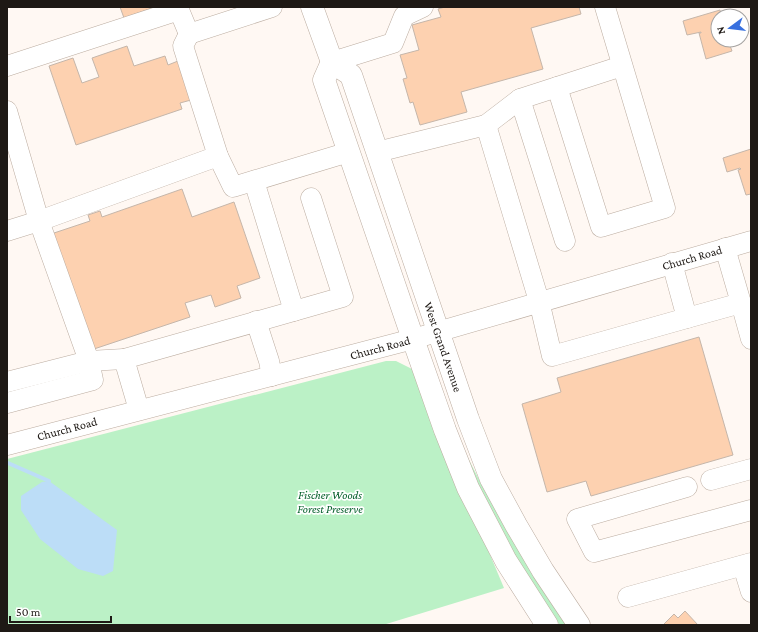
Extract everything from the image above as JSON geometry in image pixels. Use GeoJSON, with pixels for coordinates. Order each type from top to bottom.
{"type":"FeatureCollection","features":[{"type":"Feature","properties":{"kind":"main road"},"geometry":{"type":"LineString","coordinates":[[312,7],[332,62],[324,80],[445,430],[468,488],[506,561],[547,625]]}},
{"type":"Feature","properties":{"kind":"main road","name":"West Grand Avenue"},"geometry":{"type":"LineString","coordinates":[[332,62],[351,75],[468,419],[491,479],[542,571],[579,625]]}},
{"type":"Feature","properties":{"kind":"street"},"geometry":{"type":"LineString","coordinates":[[272,7],[189,34],[183,46],[218,156],[232,187],[349,152]]}},
{"type":"Feature","properties":{"kind":"street"},"geometry":{"type":"LineString","coordinates":[[332,62],[394,43],[404,16],[424,7]]}},
{"type":"Feature","properties":{"kind":"street"},"geometry":{"type":"LineString","coordinates":[[557,87],[601,227],[665,208],[605,7]]}},
{"type":"Feature","properties":{"kind":"street"},"geometry":{"type":"LineString","coordinates":[[7,66],[179,8],[189,34]]}},
{"type":"Feature","properties":{"kind":"street"},"geometry":{"type":"LineString","coordinates":[[377,152],[486,125],[520,99],[622,66]]}},
{"type":"Feature","properties":{"kind":"street"},"geometry":{"type":"LineString","coordinates":[[520,99],[565,241]]}},
{"type":"Feature","properties":{"kind":"street"},"geometry":{"type":"LineString","coordinates":[[7,111],[39,221],[91,371]]}},
{"type":"Feature","properties":{"kind":"street"},"geometry":{"type":"LineString","coordinates":[[486,125],[539,302],[552,356],[741,303]]}},
{"type":"Feature","properties":{"kind":"street"},"geometry":{"type":"LineString","coordinates":[[7,231],[39,221],[218,156]]}},
{"type":"Feature","properties":{"kind":"street"},"geometry":{"type":"LineString","coordinates":[[254,181],[294,311]]}},
{"type":"Feature","properties":{"kind":"street"},"geometry":{"type":"LineString","coordinates":[[7,404],[124,359],[343,296],[311,198]]}},
{"type":"Feature","properties":{"kind":"street","name":"Church Road"},"geometry":{"type":"LineString","coordinates":[[7,445],[413,339],[751,241]]}},
{"type":"Feature","properties":{"kind":"street"},"geometry":{"type":"LineString","coordinates":[[725,248],[751,339]]}},
{"type":"Feature","properties":{"kind":"street"},"geometry":{"type":"LineString","coordinates":[[672,263],[687,318]]}},
{"type":"Feature","properties":{"kind":"street"},"geometry":{"type":"LineString","coordinates":[[256,321],[269,361],[272,376]]}},
{"type":"Feature","properties":{"kind":"street"},"geometry":{"type":"LineString","coordinates":[[124,359],[139,410]]}},
{"type":"Feature","properties":{"kind":"street"},"geometry":{"type":"LineString","coordinates":[[7,382],[91,371]]}},
{"type":"Feature","properties":{"kind":"street"},"geometry":{"type":"LineString","coordinates":[[711,480],[751,469]]}},
{"type":"Feature","properties":{"kind":"street"},"geometry":{"type":"LineString","coordinates":[[687,487],[577,519],[594,552],[751,510]]}},
{"type":"Feature","properties":{"kind":"street"},"geometry":{"type":"LineString","coordinates":[[628,597],[747,565],[751,592]]}},
{"type":"Feature","properties":{"kind":"green space","name":"Fischer Woods Forest Preserve"},"geometry":{"type":"Polygon","coordinates":[[[386,361],[396,361],[412,369],[504,588],[383,625],[7,625],[7,459],[386,361]]]}},
{"type":"Feature","properties":{"kind":"green space"},"geometry":{"type":"Polygon","coordinates":[[[459,439],[497,511],[568,625],[560,625],[541,602],[489,512],[459,439]]]}},
{"type":"Feature","properties":{"kind":"water"},"geometry":{"type":"Polygon","coordinates":[[[49,481],[117,530],[113,571],[103,576],[78,569],[40,539],[21,510],[21,496],[42,482],[49,481]]]}},
{"type":"Feature","properties":{"kind":"building"},"geometry":{"type":"Polygon","coordinates":[[[120,7],[155,7],[124,18],[120,7]]]}},
{"type":"Feature","properties":{"kind":"building"},"geometry":{"type":"Polygon","coordinates":[[[445,7],[579,7],[581,14],[531,28],[543,69],[461,92],[467,112],[420,125],[413,102],[410,103],[403,79],[407,78],[400,55],[419,50],[412,25],[441,17],[438,9],[445,7]]]}},
{"type":"Feature","properties":{"kind":"building"},"geometry":{"type":"Polygon","coordinates":[[[710,13],[710,48],[731,48],[732,51],[706,59],[699,33],[701,32],[687,35],[683,21],[710,13]]]}},
{"type":"Feature","properties":{"kind":"building"},"geometry":{"type":"Polygon","coordinates":[[[127,46],[134,66],[165,56],[168,65],[178,61],[191,100],[180,103],[182,109],[76,145],[49,66],[73,58],[82,83],[99,77],[92,58],[127,46]]]}},
{"type":"Feature","properties":{"kind":"building"},"geometry":{"type":"Polygon","coordinates":[[[751,149],[751,194],[746,195],[738,170],[741,169],[727,172],[723,158],[751,149]]]}},
{"type":"Feature","properties":{"kind":"building"},"geometry":{"type":"Polygon","coordinates":[[[182,189],[192,217],[234,202],[260,278],[237,286],[241,298],[215,307],[211,295],[185,303],[190,317],[91,350],[51,234],[90,221],[88,215],[100,211],[102,217],[182,189]]]}},
{"type":"Feature","properties":{"kind":"building"},"geometry":{"type":"Polygon","coordinates":[[[699,337],[733,455],[591,496],[586,481],[547,492],[522,404],[561,392],[557,378],[699,337]]]}},
{"type":"Feature","properties":{"kind":"building"},"geometry":{"type":"Polygon","coordinates":[[[685,611],[698,625],[663,625],[674,614],[678,618],[685,611]]]}},
{"type":"Feature","properties":{"kind":"waterway"},"geometry":{"type":"LineString","coordinates":[[8,463],[49,481]]}}]}
